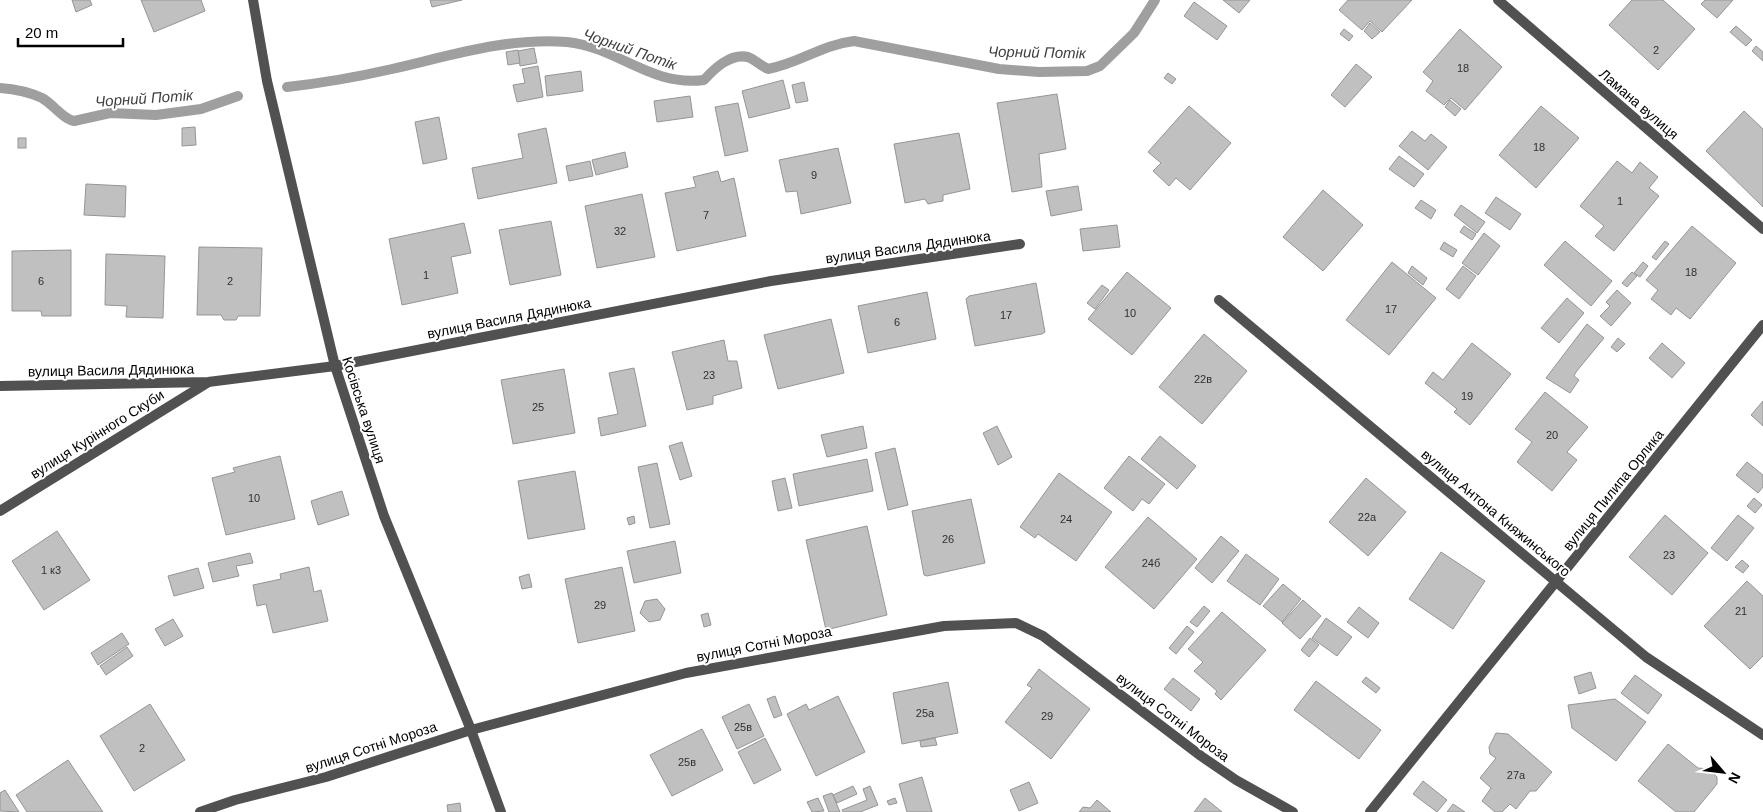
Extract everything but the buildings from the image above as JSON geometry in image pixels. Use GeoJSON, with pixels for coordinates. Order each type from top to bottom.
{"type":"FeatureCollection","features":[{"type":"Feature","properties":{"kind":"street","name":"Косівська вулиця"},"geometry":{"type":"LineString","coordinates":[[253,0],[267,81],[335,366],[384,516],[471,730],[501,812]]}},
{"type":"Feature","properties":{"kind":"street","name":"Ламана вулиця"},"geometry":{"type":"LineString","coordinates":[[1498,0],[1763,229]]}},
{"type":"Feature","properties":{"kind":"street","name":"вулиця Василя Дядинюка"},"geometry":{"type":"LineString","coordinates":[[0,386],[208,382],[335,366],[771,281],[1020,244]]}},
{"type":"Feature","properties":{"kind":"street","name":"вулиця Антона Княжинського"},"geometry":{"type":"LineString","coordinates":[[1219,300],[1660,668],[1705,695],[1763,735]]}},
{"type":"Feature","properties":{"kind":"street","name":"вулиця Пилипа Орлика"},"geometry":{"type":"LineString","coordinates":[[1370,812],[1558,582],[1763,325]]}},
{"type":"Feature","properties":{"kind":"street","name":"вулиця Курінного Скуби"},"geometry":{"type":"LineString","coordinates":[[0,511],[208,382]]}},
{"type":"Feature","properties":{"kind":"street","name":"вулиця Сотні Мороза"},"geometry":{"type":"LineString","coordinates":[[200,812],[235,800],[326,777],[471,730],[686,673],[944,626],[1016,623],[1043,636],[1236,780],[1293,812]]}},
{"type":"Feature","properties":{"kind":"waterway","name":"Чорний Потік"},"geometry":{"type":"LineString","coordinates":[[287,87],[366,75],[501,45],[545,41],[585,45],[650,72],[667,78],[685,81],[704,80],[723,63],[735,57],[748,57],[768,69],[790,63],[831,46],[854,41],[999,69],[1039,72],[1087,71],[1100,66],[1134,33],[1155,0]]}},
{"type":"Feature","properties":{"kind":"waterway","name":"Чорний Потік"},"geometry":{"type":"LineString","coordinates":[[0,88],[21,91],[42,98],[70,120],[74,121],[110,113],[156,115],[201,109],[238,96]]}}]}
